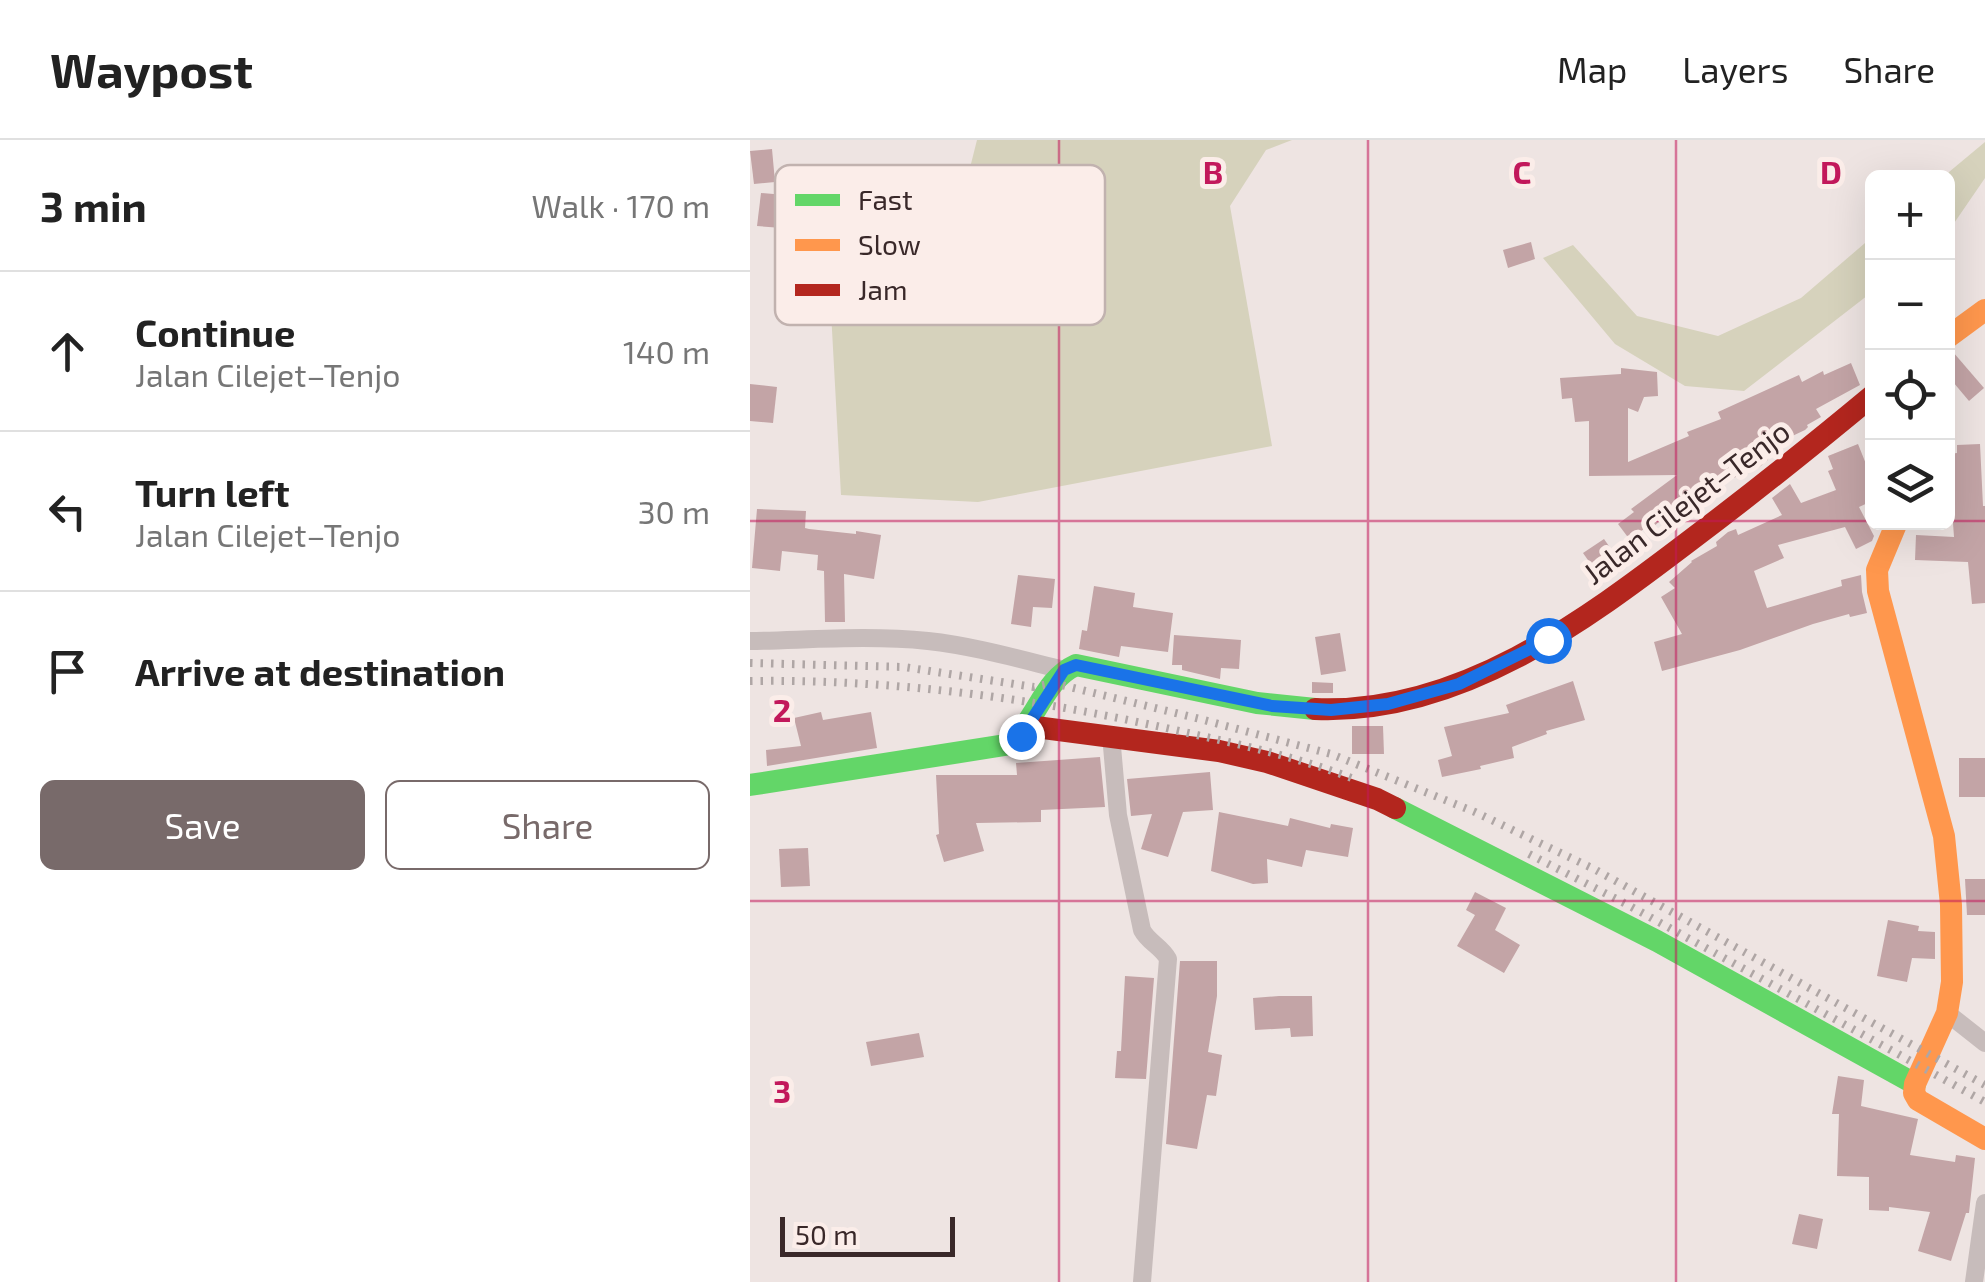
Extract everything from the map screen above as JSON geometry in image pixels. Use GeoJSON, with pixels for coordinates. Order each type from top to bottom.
{"type":"FeatureCollection","features":[{"type":"Feature","properties":{"kind":"street"},"geometry":{"type":"LineString","coordinates":[[1955,332],[1985,310]]}},
{"type":"Feature","properties":{"kind":"street","name":"Jalan Cilejet–Tenjo"},"geometry":{"type":"LineString","coordinates":[[1064,670],[1082,665],[1272,706],[1331,710],[1388,704],[1459,684],[1548,640],[1627,589],[1865,402]]}},
{"type":"Feature","properties":{"kind":"street"},"geometry":{"type":"LineString","coordinates":[[1894,530],[1876,579],[1944,836],[1952,906],[1953,954],[1947,1013],[1914,1093],[1918,1100],[1985,1139]]}},
{"type":"Feature","properties":{"kind":"street"},"geometry":{"type":"LineString","coordinates":[[750,641],[924,641],[1064,670],[1021,736],[1004,745],[750,784]]}},
{"type":"Feature","properties":{"kind":"street"},"geometry":{"type":"LineString","coordinates":[[1028,726],[1219,751],[1267,762],[1377,799],[1657,940],[1915,1084]]}},
{"type":"Feature","properties":{"kind":"street"},"geometry":{"type":"LineString","coordinates":[[1111,735],[1118,815],[1142,930],[1168,959],[1142,1282]]}},
{"type":"Feature","properties":{"kind":"street"},"geometry":{"type":"LineString","coordinates":[[1947,1013],[1985,1044]]}},
{"type":"Feature","properties":{"kind":"street"},"geometry":{"type":"LineString","coordinates":[[1974,1282],[1985,1203]]}},
{"type":"Feature","properties":{"kind":"shaded area"},"geometry":{"type":"Polygon","coordinates":[[[977,140],[1292,140],[1266,150],[1230,206],[1272,446],[978,502],[841,495],[832,325],[1105,325],[1105,165],[971,165],[977,140]]]}},
{"type":"Feature","properties":{"kind":"shaded area"},"geometry":{"type":"Polygon","coordinates":[[[1985,142],[1985,178],[1955,222],[1955,170],[1951,170],[1985,142]]]}},
{"type":"Feature","properties":{"kind":"shaded area"},"geometry":{"type":"Polygon","coordinates":[[[1865,243],[1865,297],[1744,391],[1685,386],[1615,344],[1543,258],[1573,245],[1637,316],[1718,336],[1801,298],[1865,243]]]}},
{"type":"Feature","properties":{"kind":"building"},"geometry":{"type":"Polygon","coordinates":[[[772,149],[775,182],[754,184],[750,151],[772,149]]]}},
{"type":"Feature","properties":{"kind":"building"},"geometry":{"type":"Polygon","coordinates":[[[761,193],[775,194],[775,227],[757,226],[761,193]]]}},
{"type":"Feature","properties":{"kind":"building"},"geometry":{"type":"Polygon","coordinates":[[[1531,242],[1535,259],[1508,268],[1503,250],[1531,242]]]}},
{"type":"Feature","properties":{"kind":"building"},"geometry":{"type":"Polygon","coordinates":[[[1955,354],[1984,388],[1969,401],[1955,384],[1955,354]]]}},
{"type":"Feature","properties":{"kind":"building"},"geometry":{"type":"Polygon","coordinates":[[[1851,363],[1860,385],[1816,409],[1821,417],[1805,430],[1763,450],[1768,460],[1757,469],[1691,494],[1693,498],[1661,512],[1665,517],[1630,540],[1618,524],[1634,512],[1631,509],[1677,475],[1589,476],[1589,421],[1575,422],[1572,398],[1562,399],[1560,378],[1621,374],[1621,368],[1657,372],[1658,396],[1644,397],[1638,412],[1628,408],[1628,462],[1689,436],[1687,432],[1721,419],[1718,412],[1799,375],[1802,382],[1851,363]]]}},
{"type":"Feature","properties":{"kind":"building"},"geometry":{"type":"Polygon","coordinates":[[[750,384],[777,387],[773,423],[750,421],[750,384]]]}},
{"type":"Feature","properties":{"kind":"building"},"geometry":{"type":"Polygon","coordinates":[[[1858,444],[1865,462],[1865,504],[1859,507],[1865,530],[1871,530],[1874,536],[1872,541],[1856,549],[1845,527],[1778,545],[1784,558],[1754,571],[1767,608],[1842,586],[1841,580],[1861,575],[1867,613],[1813,624],[1740,650],[1662,671],[1654,642],[1682,634],[1661,597],[1675,588],[1669,582],[1691,561],[1717,546],[1716,542],[1728,532],[1736,529],[1738,535],[1782,515],[1772,498],[1790,484],[1801,503],[1836,490],[1828,471],[1833,469],[1828,456],[1858,444]]]}},
{"type":"Feature","properties":{"kind":"building"},"geometry":{"type":"Polygon","coordinates":[[[1980,444],[1985,506],[1985,603],[1972,604],[1968,562],[1915,560],[1916,535],[1954,537],[1957,445],[1980,444]]]}},
{"type":"Feature","properties":{"kind":"building"},"geometry":{"type":"Polygon","coordinates":[[[757,509],[806,511],[805,528],[809,529],[881,535],[874,579],[844,574],[845,622],[825,622],[824,571],[817,570],[818,555],[782,551],[780,571],[752,568],[757,509]]]}},
{"type":"Feature","properties":{"kind":"building"},"geometry":{"type":"Polygon","coordinates":[[[1604,539],[1618,559],[1597,573],[1583,553],[1604,539]]]}},
{"type":"Feature","properties":{"kind":"building"},"geometry":{"type":"Polygon","coordinates":[[[1018,575],[1055,579],[1052,608],[1033,607],[1031,627],[1011,624],[1018,575]]]}},
{"type":"Feature","properties":{"kind":"building"},"geometry":{"type":"Polygon","coordinates":[[[1094,586],[1135,593],[1133,607],[1173,613],[1168,652],[1121,646],[1119,657],[1079,649],[1082,630],[1087,631],[1094,586]]]}},
{"type":"Feature","properties":{"kind":"building"},"geometry":{"type":"Polygon","coordinates":[[[1340,633],[1346,671],[1321,675],[1315,637],[1340,633]]]}},
{"type":"Feature","properties":{"kind":"building"},"geometry":{"type":"Polygon","coordinates":[[[1174,635],[1241,640],[1239,669],[1221,668],[1220,679],[1172,665],[1174,635]]]}},
{"type":"Feature","properties":{"kind":"building"},"geometry":{"type":"Polygon","coordinates":[[[1573,681],[1585,720],[1546,731],[1547,734],[1512,747],[1514,758],[1442,777],[1438,760],[1452,756],[1444,727],[1509,713],[1506,705],[1573,681]]]}},
{"type":"Feature","properties":{"kind":"building"},"geometry":{"type":"Polygon","coordinates":[[[1312,682],[1333,683],[1333,693],[1312,693],[1312,682]]]}},
{"type":"Feature","properties":{"kind":"building"},"geometry":{"type":"Polygon","coordinates":[[[821,712],[823,720],[871,712],[877,748],[767,766],[766,750],[801,746],[794,718],[821,712]]]}},
{"type":"Feature","properties":{"kind":"building"},"geometry":{"type":"Polygon","coordinates":[[[1352,726],[1383,726],[1384,754],[1352,754],[1352,726]]]}},
{"type":"Feature","properties":{"kind":"building"},"geometry":{"type":"Polygon","coordinates":[[[1100,757],[1105,807],[1041,810],[1041,822],[976,823],[984,851],[944,862],[936,835],[936,775],[1017,775],[1016,763],[1100,757]]]}},
{"type":"Feature","properties":{"kind":"building"},"geometry":{"type":"Polygon","coordinates":[[[1959,758],[1985,758],[1985,797],[1959,797],[1959,758]]]}},
{"type":"Feature","properties":{"kind":"building"},"geometry":{"type":"Polygon","coordinates":[[[1210,772],[1213,810],[1183,812],[1168,857],[1141,849],[1152,814],[1131,816],[1127,779],[1210,772]]]}},
{"type":"Feature","properties":{"kind":"building"},"geometry":{"type":"Polygon","coordinates":[[[1219,812],[1288,826],[1290,818],[1330,828],[1331,824],[1353,828],[1348,857],[1306,850],[1302,867],[1267,859],[1268,883],[1253,884],[1211,871],[1219,812]]]}},
{"type":"Feature","properties":{"kind":"building"},"geometry":{"type":"Polygon","coordinates":[[[808,848],[810,886],[781,887],[779,849],[808,848]]]}},
{"type":"Feature","properties":{"kind":"building"},"geometry":{"type":"Polygon","coordinates":[[[1965,879],[1985,879],[1985,915],[1967,915],[1965,879]]]}},
{"type":"Feature","properties":{"kind":"building"},"geometry":{"type":"Polygon","coordinates":[[[1475,892],[1506,908],[1495,930],[1520,945],[1504,973],[1457,946],[1475,915],[1466,910],[1475,892]]]}},
{"type":"Feature","properties":{"kind":"building"},"geometry":{"type":"Polygon","coordinates":[[[1888,920],[1919,926],[1918,931],[1935,932],[1935,959],[1912,958],[1907,982],[1877,976],[1888,920]]]}},
{"type":"Feature","properties":{"kind":"building"},"geometry":{"type":"Polygon","coordinates":[[[1180,961],[1217,961],[1217,996],[1208,1052],[1222,1055],[1216,1096],[1207,1095],[1197,1149],[1166,1144],[1180,961]]]}},
{"type":"Feature","properties":{"kind":"building"},"geometry":{"type":"Polygon","coordinates":[[[1125,976],[1154,978],[1146,1079],[1115,1078],[1117,1051],[1121,1051],[1125,976]]]}},
{"type":"Feature","properties":{"kind":"building"},"geometry":{"type":"Polygon","coordinates":[[[1312,996],[1313,1036],[1291,1037],[1290,1028],[1255,1030],[1253,998],[1312,996]]]}},
{"type":"Feature","properties":{"kind":"building"},"geometry":{"type":"Polygon","coordinates":[[[919,1033],[924,1057],[871,1066],[866,1042],[919,1033]]]}},
{"type":"Feature","properties":{"kind":"building"},"geometry":{"type":"Polygon","coordinates":[[[1838,1076],[1864,1080],[1861,1106],[1918,1119],[1910,1155],[1955,1162],[1956,1155],[1975,1158],[1969,1213],[1951,1261],[1918,1251],[1930,1212],[1889,1207],[1889,1211],[1869,1210],[1869,1177],[1837,1176],[1839,1114],[1832,1114],[1838,1076]]]}},
{"type":"Feature","properties":{"kind":"building"},"geometry":{"type":"Polygon","coordinates":[[[1799,1214],[1823,1219],[1817,1249],[1792,1244],[1799,1214]]]}},
{"type":"Feature","properties":{"kind":"railway"},"geometry":{"type":"LineString","coordinates":[[750,663],[904,667],[1034,687],[1053,683],[1331,754],[1475,812],[1594,869],[1985,1085]]}},
{"type":"Feature","properties":{"kind":"railway"},"geometry":{"type":"LineString","coordinates":[[750,681],[858,683],[1020,701],[1223,741],[1354,779]]}},
{"type":"Feature","properties":{"kind":"railway"},"geometry":{"type":"LineString","coordinates":[[1529,854],[1985,1102]]}},
{"type":"Feature","properties":{"kind":"traffic: fast"},"geometry":{"type":"LineString","coordinates":[[750,785],[1005,745],[1025,726],[1055,681],[1076,665],[1257,703],[1315,709]]}},
{"type":"Feature","properties":{"kind":"traffic: fast"},"geometry":{"type":"LineString","coordinates":[[1395,808],[1657,941],[1915,1084]]}},
{"type":"Feature","properties":{"kind":"traffic: slow"},"geometry":{"type":"LineString","coordinates":[[1955,332],[1985,310]]}},
{"type":"Feature","properties":{"kind":"traffic: slow"},"geometry":{"type":"LineString","coordinates":[[1894,530],[1877,570],[1878,591],[1944,836],[1951,905],[1952,982],[1947,1013],[1914,1093],[1918,1100],[1985,1139]]}},
{"type":"Feature","properties":{"kind":"traffic: jam"},"geometry":{"type":"LineString","coordinates":[[1315,709],[1368,707],[1419,697],[1469,680],[1517,657],[1563,631],[1650,570],[1865,402]]}},
{"type":"Feature","properties":{"kind":"traffic: jam"},"geometry":{"type":"LineString","coordinates":[[1028,726],[1219,751],[1267,762],[1395,808]]}},
{"type":"Feature","properties":{"kind":"route"},"geometry":{"type":"LineString","coordinates":[[1021,736],[1053,684],[1064,670],[1076,665],[1272,706],[1331,710],[1388,704],[1459,684],[1548,640]]}}]}
